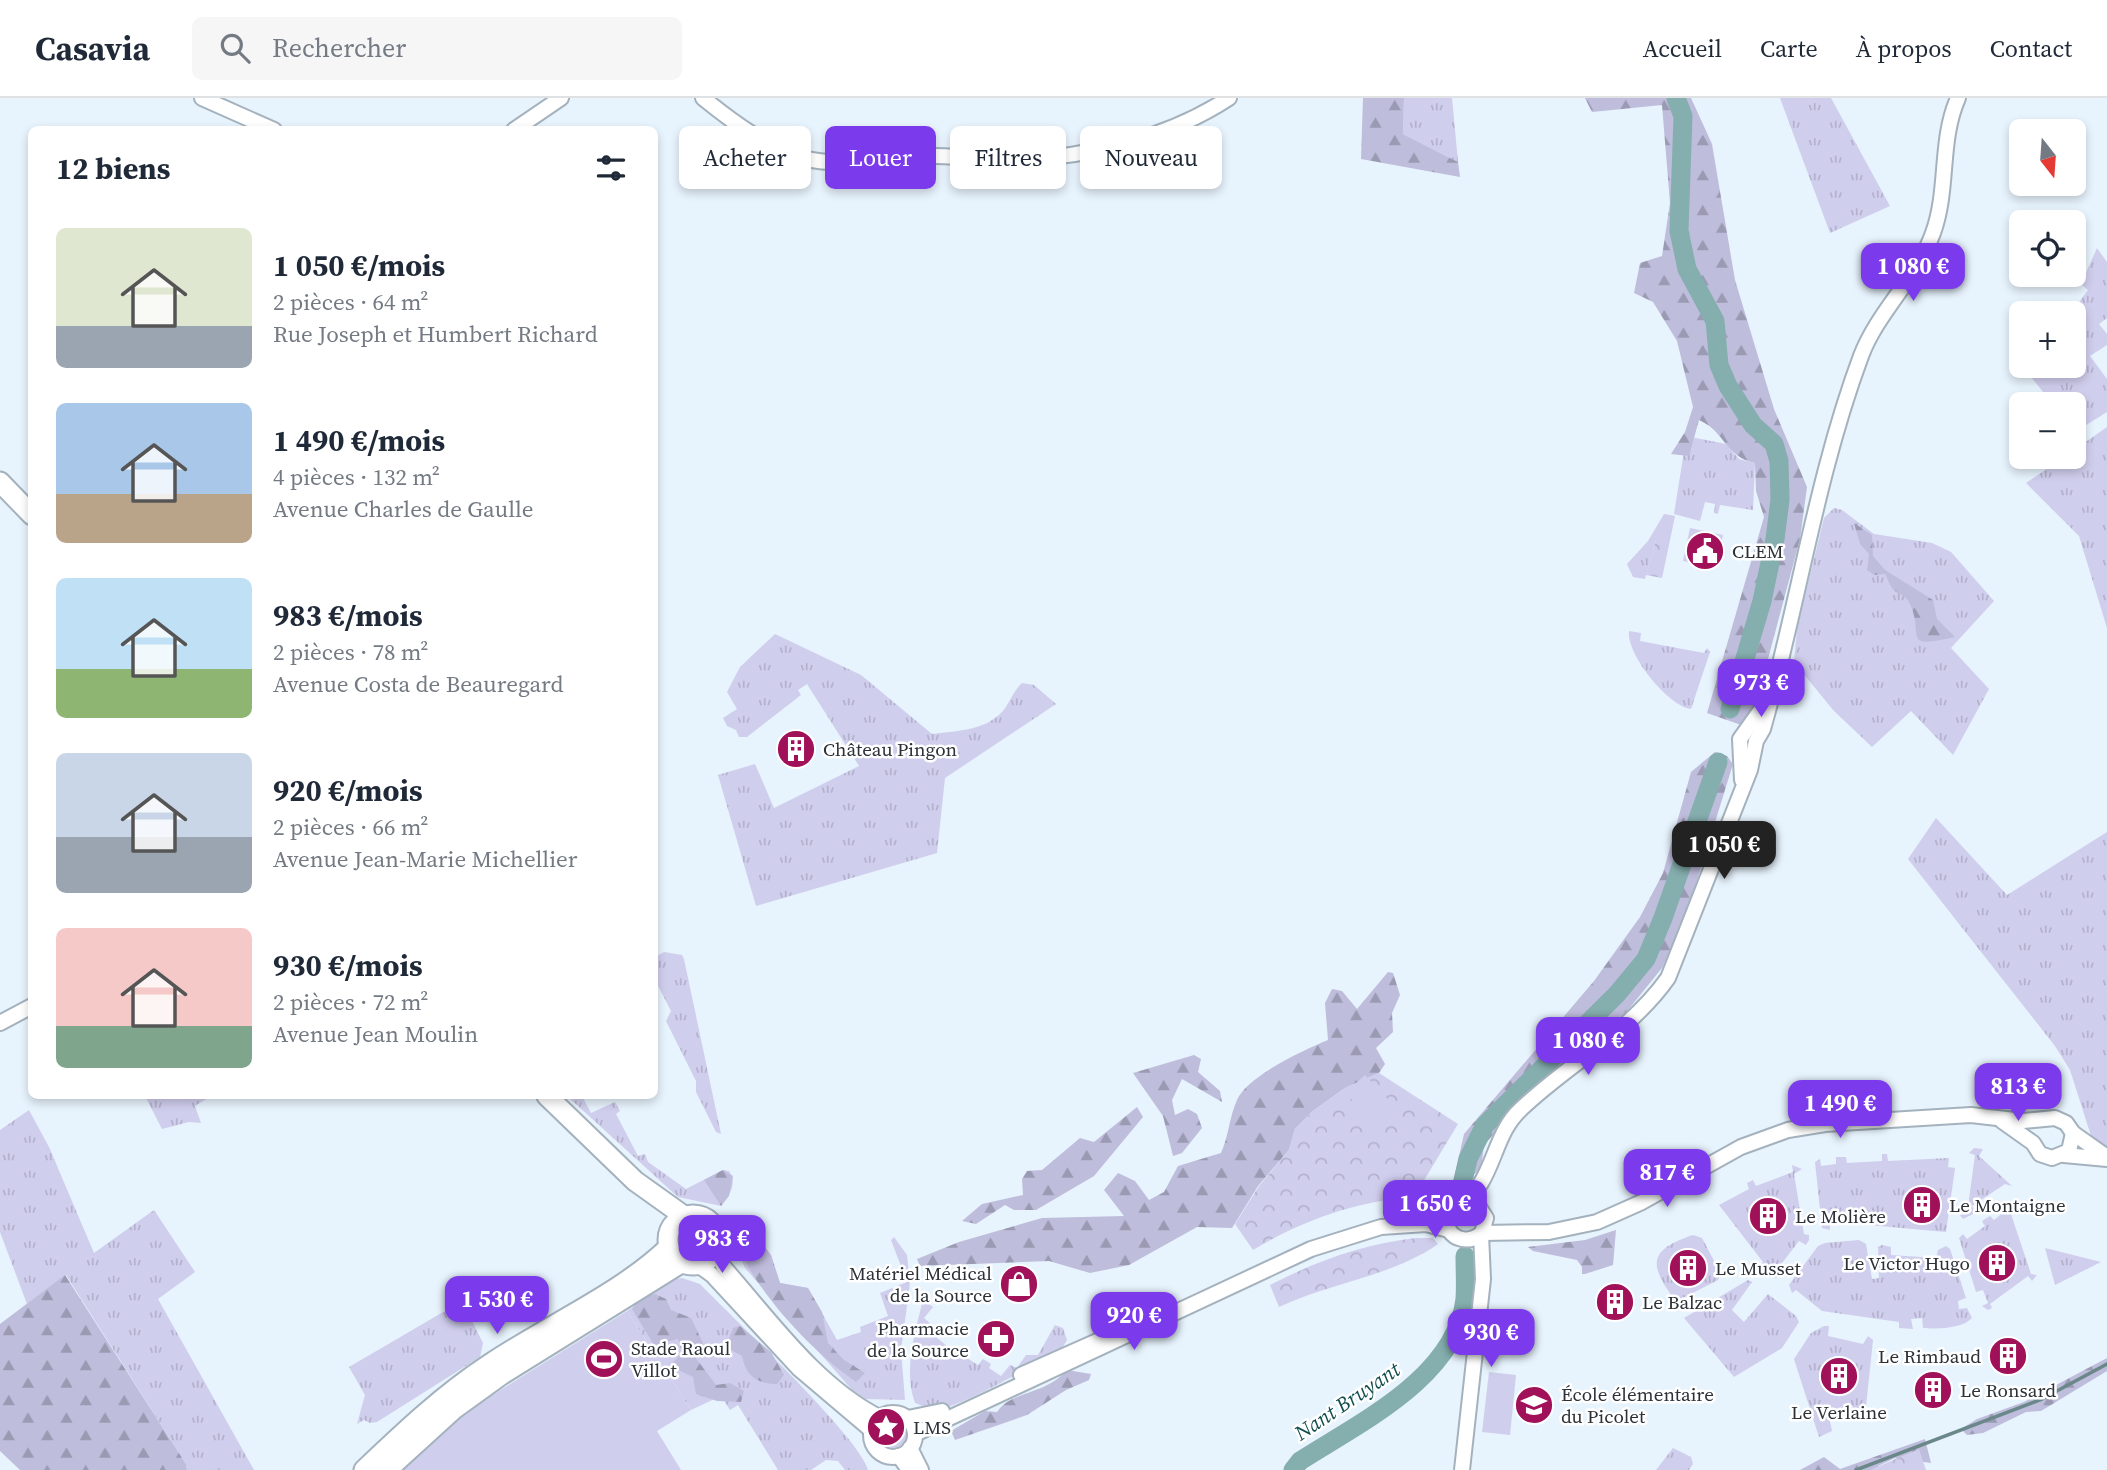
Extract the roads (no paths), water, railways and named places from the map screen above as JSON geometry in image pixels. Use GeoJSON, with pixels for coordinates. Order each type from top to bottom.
{"type":"FeatureCollection","features":[{"type":"Feature","properties":{"kind":"main road"},"geometry":{"type":"LineString","coordinates":[[0,482],[28,511]]}},
{"type":"Feature","properties":{"kind":"main road"},"geometry":{"type":"LineString","coordinates":[[364,1470],[403,1432],[468,1380],[648,1265],[679,1252],[712,1257],[717,1250],[718,1234],[711,1222],[699,1216],[684,1216],[635,1181],[550,1099]]}},
{"type":"Feature","properties":{"kind":"main road"},"geometry":{"type":"LineString","coordinates":[[635,1181],[660,1216],[679,1252]]}},
{"type":"Feature","properties":{"kind":"main road"},"geometry":{"type":"LineString","coordinates":[[679,1252],[672,1227],[684,1216]]}},
{"type":"Feature","properties":{"kind":"main road"},"geometry":{"type":"LineString","coordinates":[[387,1470],[454,1409],[679,1252]]}},
{"type":"Feature","properties":{"kind":"street"},"geometry":{"type":"LineString","coordinates":[[202,98],[265,126]]}},
{"type":"Feature","properties":{"kind":"street"},"geometry":{"type":"LineString","coordinates":[[520,126],[561,98]]}},
{"type":"Feature","properties":{"kind":"street"},"geometry":{"type":"LineString","coordinates":[[704,98],[737,126],[778,148],[805,158],[850,163],[916,156],[1016,160],[1089,152],[1185,122],[1229,98]]}},
{"type":"Feature","properties":{"kind":"street"},"geometry":{"type":"LineString","coordinates":[[1426,1224],[1448,1212],[1481,1184],[1501,1136],[1515,1114],[1631,1020],[1653,999],[1674,964],[1742,785],[1749,740],[1769,698],[1820,487],[1856,371],[1872,333],[1925,252],[1936,225],[1944,145],[1958,98]]}},
{"type":"Feature","properties":{"kind":"street"},"geometry":{"type":"LineString","coordinates":[[0,1023],[28,1008]]}},
{"type":"Feature","properties":{"kind":"street"},"geometry":{"type":"LineString","coordinates":[[1464,1240],[1481,1233],[1549,1232],[1597,1222],[1642,1202],[1741,1147],[1788,1130],[1905,1118],[1971,1115],[2001,1121],[2061,1119],[2073,1133],[2107,1158]]}},
{"type":"Feature","properties":{"kind":"street"},"geometry":{"type":"LineString","coordinates":[[2033,1143],[2034,1130],[2043,1120]]}},
{"type":"Feature","properties":{"kind":"street"},"geometry":{"type":"LineString","coordinates":[[2001,1121],[2033,1143],[2045,1157],[2064,1155],[2107,1158]]}},
{"type":"Feature","properties":{"kind":"street"},"geometry":{"type":"LineString","coordinates":[[2064,1155],[2072,1146],[2073,1133]]}},
{"type":"Feature","properties":{"kind":"street"},"geometry":{"type":"LineString","coordinates":[[1462,1470],[1483,1266],[1481,1233],[1484,1213],[1481,1184]]}},
{"type":"Feature","properties":{"kind":"street"},"geometry":{"type":"LineString","coordinates":[[1462,1201],[1473,1202],[1500,1234]]}},
{"type":"Feature","properties":{"kind":"street"},"geometry":{"type":"LineString","coordinates":[[1448,1212],[1449,1230]]}},
{"type":"Feature","properties":{"kind":"street"},"geometry":{"type":"LineString","coordinates":[[875,1424],[890,1413],[908,1418],[935,1413],[1159,1320],[1346,1236],[1381,1227],[1426,1224],[1449,1230],[1464,1240],[1483,1266]]}},
{"type":"Feature","properties":{"kind":"street"},"geometry":{"type":"LineString","coordinates":[[1483,1266],[1490,1244],[1500,1234]]}},
{"type":"Feature","properties":{"kind":"street"},"geometry":{"type":"LineString","coordinates":[[717,1250],[723,1266],[810,1363],[875,1424],[875,1448],[883,1454],[905,1452]]}},
{"type":"Feature","properties":{"kind":"street"},"geometry":{"type":"LineString","coordinates":[[679,1252],[712,1275],[799,1369],[875,1424]]}},
{"type":"Feature","properties":{"kind":"street"},"geometry":{"type":"LineString","coordinates":[[909,1470],[905,1452],[915,1434],[1091,1348]]}},
{"type":"Feature","properties":{"kind":"street"},"geometry":{"type":"LineString","coordinates":[[908,1418],[915,1434]]}},
{"type":"Feature","properties":{"kind":"street"},"geometry":{"type":"LineString","coordinates":[[905,1452],[921,1470]]}},
{"type":"Feature","properties":{"kind":"waterway","name":"Nant Bruyant"},"geometry":{"type":"LineString","coordinates":[[1676,98],[1683,116],[1679,231],[1687,269],[1715,321],[1719,365],[1728,386],[1753,425],[1774,444],[1779,461],[1780,500],[1775,539],[1762,601],[1730,709]]}},
{"type":"Feature","properties":{"kind":"waterway","name":"Nant Bruyant"},"geometry":{"type":"LineString","coordinates":[[1461,1189],[1468,1159],[1485,1125],[1617,994],[1646,959],[1718,762]]}},
{"type":"Feature","properties":{"kind":"waterway","name":"Nant Bruyant"},"geometry":{"type":"LineString","coordinates":[[1293,1470],[1300,1461],[1376,1414],[1401,1395],[1424,1375],[1444,1352],[1458,1327],[1465,1299],[1465,1256]]}},
{"type":"Feature","properties":{"kind":"waterway"},"geometry":{"type":"LineString","coordinates":[[1856,1470],[2042,1399],[2107,1364]]}},
{"type":"Feature","properties":{"kind":"place","name":"CLEM"},"geometry":{"type":"Point","coordinates":[1705,551]}},
{"type":"Feature","properties":{"kind":"place","name":"Château Pingon"},"geometry":{"type":"Point","coordinates":[796,749]}},
{"type":"Feature","properties":{"kind":"place","name":"Le Montaigne"},"geometry":{"type":"Point","coordinates":[1922,1205]}},
{"type":"Feature","properties":{"kind":"place","name":"Le Molière"},"geometry":{"type":"Point","coordinates":[1768,1216]}},
{"type":"Feature","properties":{"kind":"place","name":"Le Victor Hugo"},"geometry":{"type":"Point","coordinates":[1997,1263]}},
{"type":"Feature","properties":{"kind":"place","name":"Le Musset"},"geometry":{"type":"Point","coordinates":[1688,1268]}},
{"type":"Feature","properties":{"kind":"place","name":"Matériel Médical de la Source"},"geometry":{"type":"Point","coordinates":[1019,1284]}},
{"type":"Feature","properties":{"kind":"place","name":"Le Balzac"},"geometry":{"type":"Point","coordinates":[1615,1302]}},
{"type":"Feature","properties":{"kind":"place","name":"Pharmacie de la Source"},"geometry":{"type":"Point","coordinates":[996,1339]}},
{"type":"Feature","properties":{"kind":"place","name":"Le Rimbaud"},"geometry":{"type":"Point","coordinates":[2008,1356]}},
{"type":"Feature","properties":{"kind":"place","name":"Stade Raoul Villot"},"geometry":{"type":"Point","coordinates":[604,1359]}},
{"type":"Feature","properties":{"kind":"place","name":"Le Verlaine"},"geometry":{"type":"Point","coordinates":[1839,1376]}},
{"type":"Feature","properties":{"kind":"place","name":"Le Ronsard"},"geometry":{"type":"Point","coordinates":[1933,1390]}},
{"type":"Feature","properties":{"kind":"place","name":"École élémentaire du Picolet"},"geometry":{"type":"Point","coordinates":[1534,1405]}},
{"type":"Feature","properties":{"kind":"place","name":"LMS"},"geometry":{"type":"Point","coordinates":[886,1427]}}]}
